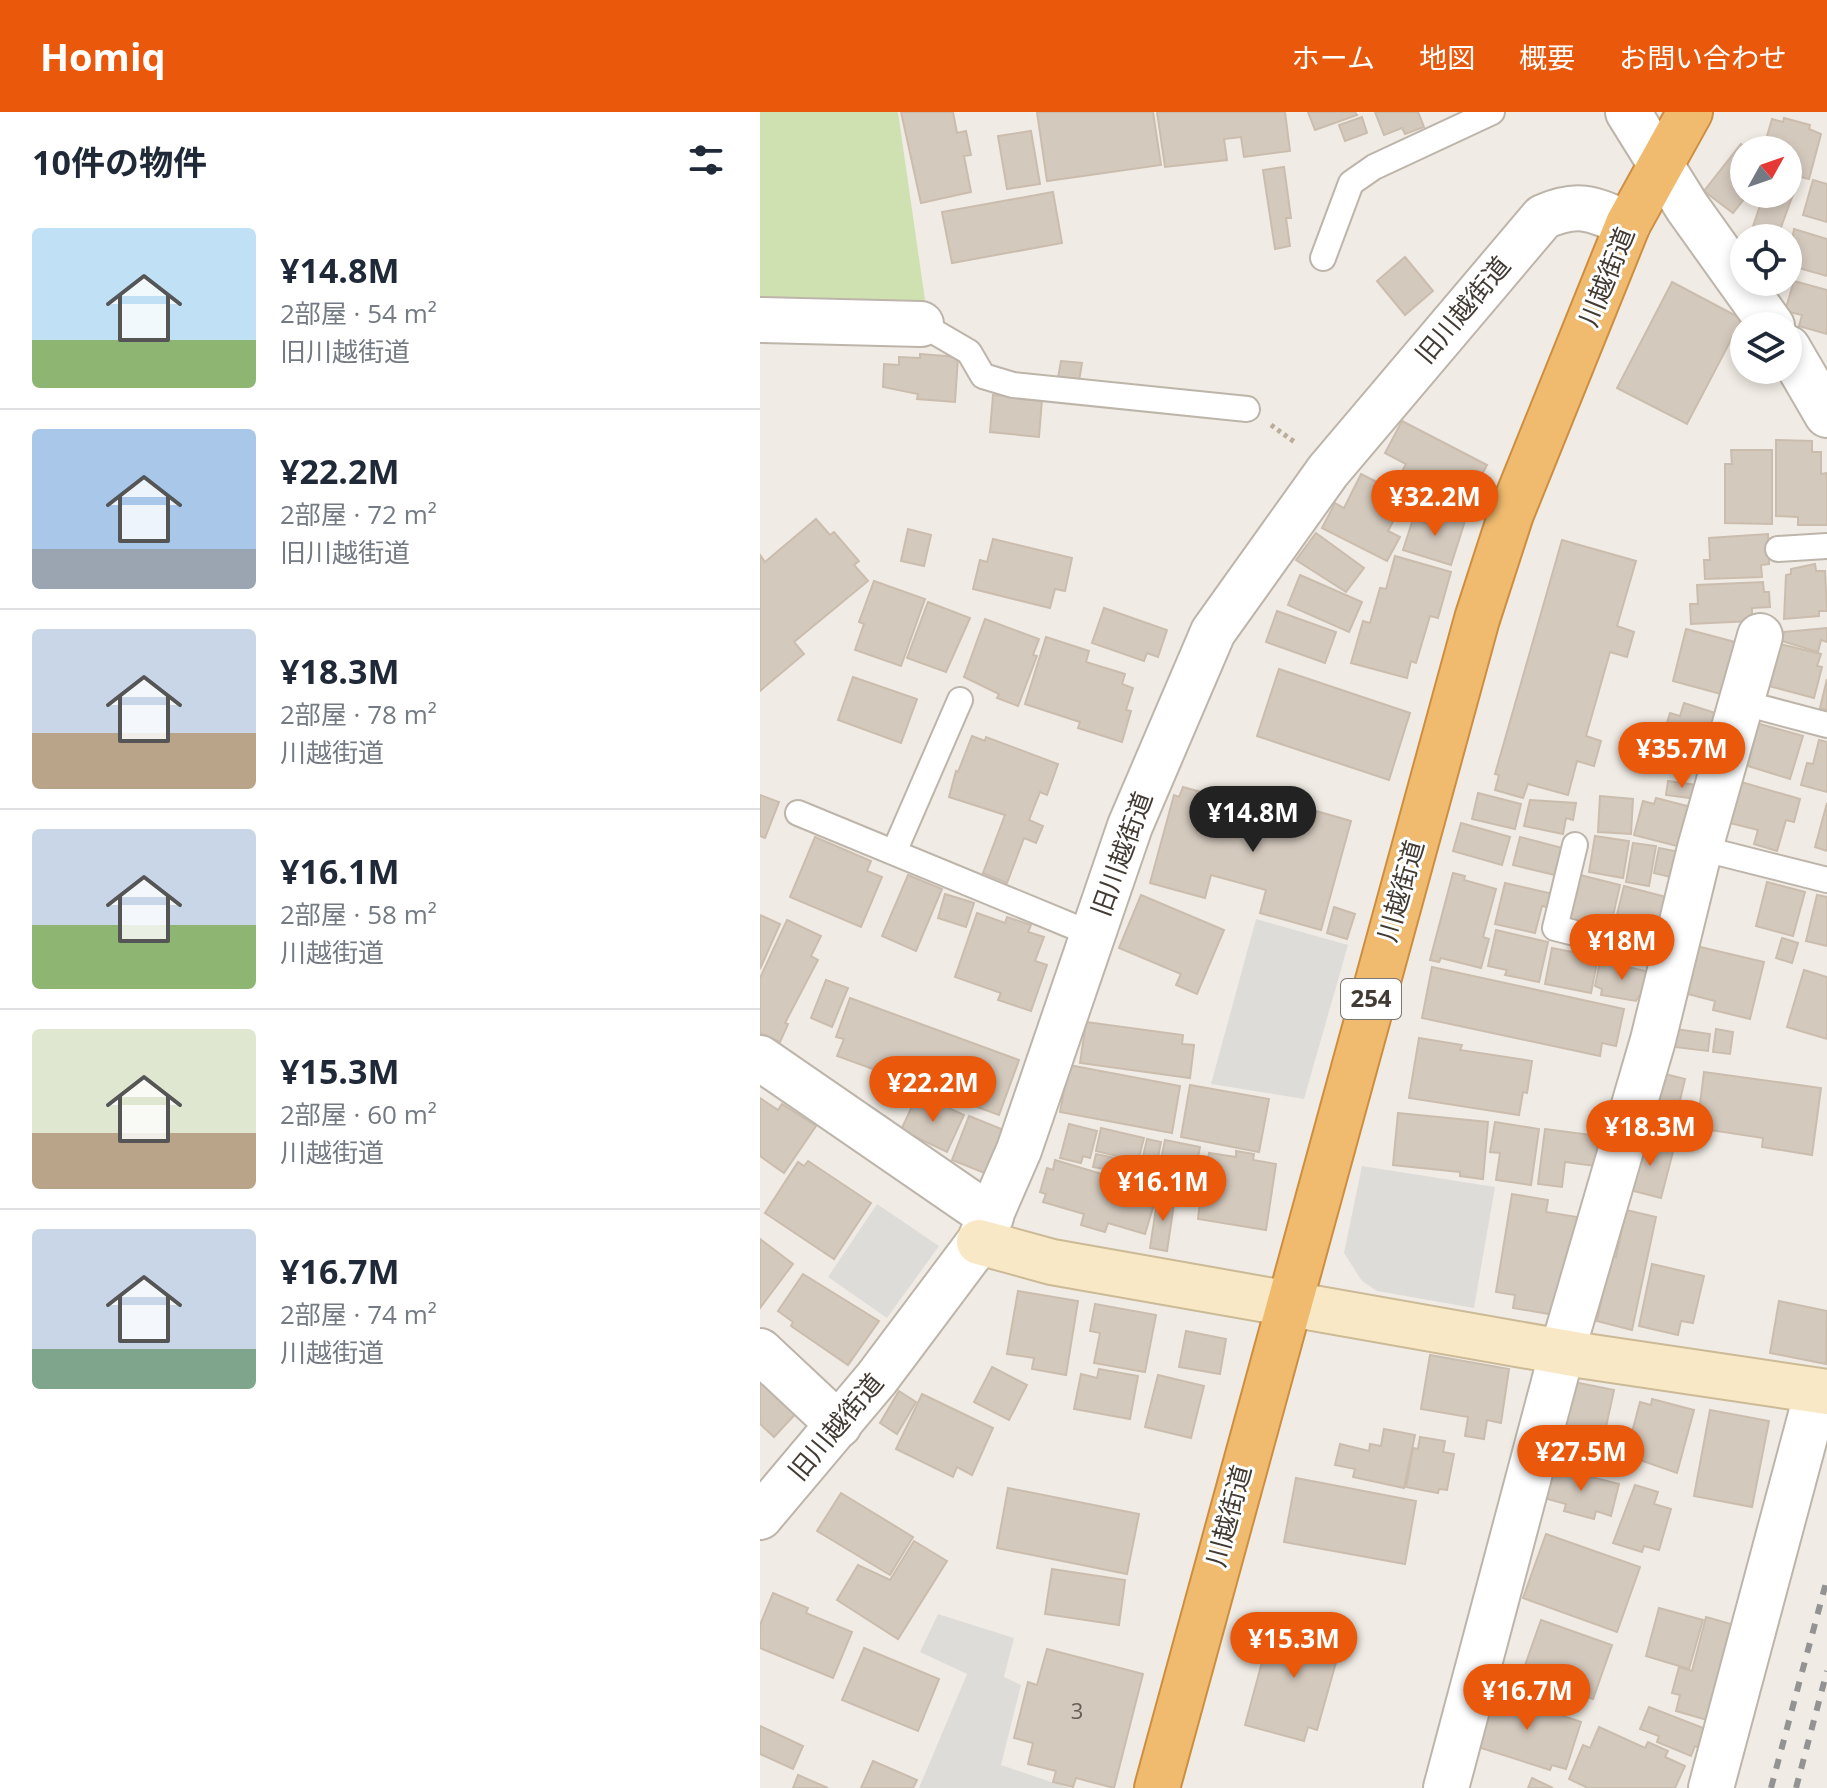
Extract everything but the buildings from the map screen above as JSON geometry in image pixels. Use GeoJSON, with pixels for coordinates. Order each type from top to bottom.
{"type":"FeatureCollection","features":[{"type":"Feature","properties":{"kind":"highway","name":"川越街道"},"geometry":{"type":"LineString","coordinates":[[1157,1788],[1287,1303],[1477,619],[1511,514],[1628,224],[1690,112]]}},
{"type":"Feature","properties":{"kind":"street"},"geometry":{"type":"LineString","coordinates":[[1628,112],[1659,164],[1762,312]]}},
{"type":"Feature","properties":{"kind":"street","name":"旧川越街道"},"geometry":{"type":"LineString","coordinates":[[760,1517],[839,1425],[935,1304],[985,1229],[1019,1150],[1130,826],[1213,632],[1328,471],[1543,217],[1561,209],[1587,207],[1628,224]]}},
{"type":"Feature","properties":{"kind":"street"},"geometry":{"type":"LineString","coordinates":[[760,320],[921,324]]}},
{"type":"Feature","properties":{"kind":"street"},"geometry":{"type":"LineString","coordinates":[[1802,372],[1827,415]]}},
{"type":"Feature","properties":{"kind":"street"},"geometry":{"type":"LineString","coordinates":[[1446,1788],[1562,1352],[1653,1040],[1671,957],[1760,636]]}},
{"type":"Feature","properties":{"kind":"street"},"geometry":{"type":"LineString","coordinates":[[760,1058],[985,1229],[1052,1262],[1562,1352],[1822,1392],[1711,1788]]}},
{"type":"Feature","properties":{"kind":"street"},"geometry":{"type":"LineString","coordinates":[[760,1351],[839,1425]]}},
{"type":"Feature","properties":{"kind":"lane"},"geometry":{"type":"LineString","coordinates":[[1323,258],[1351,183],[1374,167],[1492,112]]}},
{"type":"Feature","properties":{"kind":"lane"},"geometry":{"type":"LineString","coordinates":[[921,324],[969,352],[983,376],[1013,385],[1247,409]]}},
{"type":"Feature","properties":{"kind":"lane"},"geometry":{"type":"LineString","coordinates":[[1778,549],[1827,546]]}},
{"type":"Feature","properties":{"kind":"lane"},"geometry":{"type":"LineString","coordinates":[[894,852],[960,700]]}},
{"type":"Feature","properties":{"kind":"lane"},"geometry":{"type":"LineString","coordinates":[[1740,702],[1827,725]]}},
{"type":"Feature","properties":{"kind":"lane"},"geometry":{"type":"LineString","coordinates":[[798,813],[1094,935]]}},
{"type":"Feature","properties":{"kind":"lane"},"geometry":{"type":"LineString","coordinates":[[1575,845],[1555,928],[1671,957]]}},
{"type":"Feature","properties":{"kind":"lane"},"geometry":{"type":"LineString","coordinates":[[1700,848],[1827,880]]}},
{"type":"Feature","properties":{"kind":"path"},"geometry":{"type":"LineString","coordinates":[[1247,409],[1307,450]]}},
{"type":"Feature","properties":{"kind":"green space"},"geometry":{"type":"Polygon","coordinates":[[[760,112],[898,112],[926,307],[760,306],[760,112]]]}},
{"type":"Feature","properties":{"kind":"shaded area"},"geometry":{"type":"Polygon","coordinates":[[[1256,919],[1348,945],[1304,1099],[1211,1084],[1256,919]]]}},
{"type":"Feature","properties":{"kind":"shaded area"},"geometry":{"type":"Polygon","coordinates":[[[1362,1166],[1495,1187],[1474,1308],[1377,1291],[1362,1281],[1344,1253],[1362,1166]]]}},
{"type":"Feature","properties":{"kind":"shaded area"},"geometry":{"type":"Polygon","coordinates":[[[877,1204],[939,1246],[887,1318],[828,1277],[877,1204]]]}},
{"type":"Feature","properties":{"kind":"shaded area"},"geometry":{"type":"Polygon","coordinates":[[[938,1614],[1014,1638],[1004,1677],[1021,1685],[1001,1765],[1069,1788],[919,1788],[967,1674],[920,1652],[938,1614]]]}},
{"type":"Feature","properties":{"kind":"railway"},"geometry":{"type":"LineString","coordinates":[[1771,1788],[1827,1579]]}},
{"type":"Feature","properties":{"kind":"railway"},"geometry":{"type":"LineString","coordinates":[[1796,1788],[1827,1671]]}}]}
